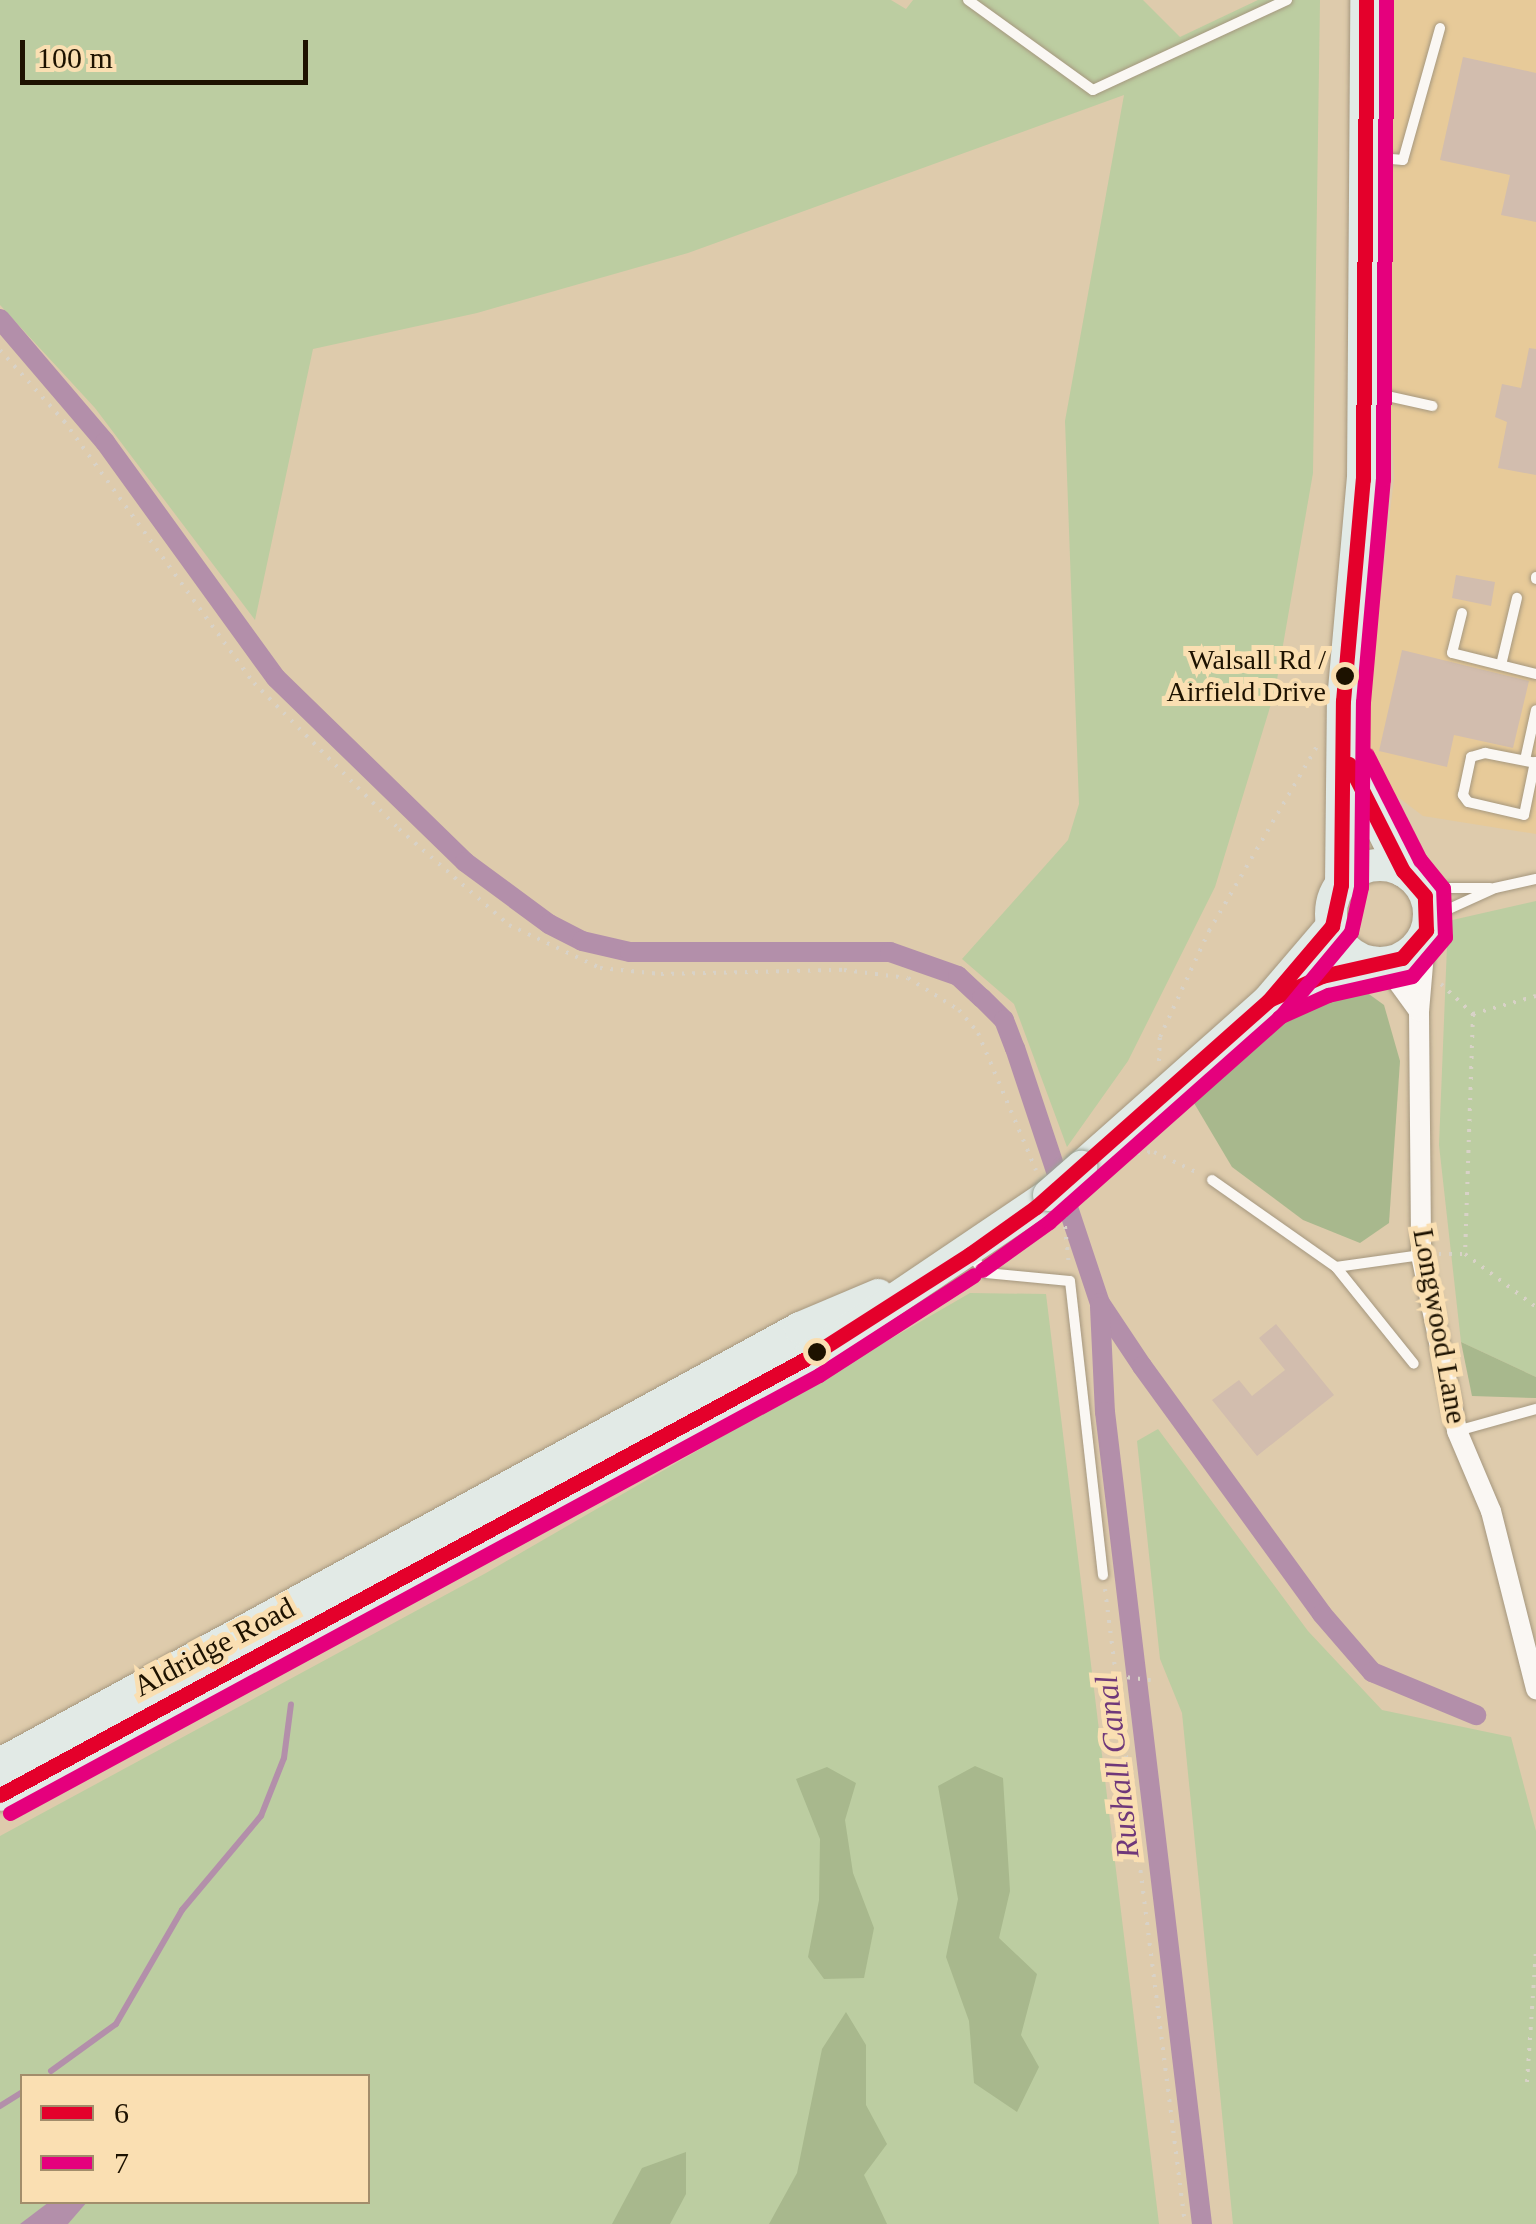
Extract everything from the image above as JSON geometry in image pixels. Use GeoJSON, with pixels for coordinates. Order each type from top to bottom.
{"type":"FeatureCollection","features":[{"type":"Feature","properties":{"kind":"main road"},"geometry":{"type":"LineString","coordinates":[[1334,746],[1420,902],[1412,952],[1379,963],[1349,952],[1332,926],[1340,885],[1334,746],[1363,391],[1366,0]]}},
{"type":"Feature","properties":{"kind":"main road"},"geometry":{"type":"LineString","coordinates":[[1340,885],[1372,866],[1420,902]]}},
{"type":"Feature","properties":{"kind":"main road","name":"Aldridge Road"},"geometry":{"type":"LineString","coordinates":[[0,1795],[109,1720],[800,1328],[966,1256],[1081,1167],[1268,1001],[1332,926]]}},
{"type":"Feature","properties":{"kind":"main road","name":"Aldridge Road"},"geometry":{"type":"LineString","coordinates":[[1268,1001],[1379,963]]}},
{"type":"Feature","properties":{"kind":"main road","name":"Aldridge Road"},"geometry":{"type":"LineString","coordinates":[[0,1764],[109,1720]]}},
{"type":"Feature","properties":{"kind":"street","name":"Longwood Lane"},"geometry":{"type":"LineString","coordinates":[[1420,902],[1421,1254],[1457,1431],[1491,1511],[1536,1688]]}},
{"type":"Feature","properties":{"kind":"street"},"geometry":{"type":"LineString","coordinates":[[1379,963],[1419,1011]]}},
{"type":"Feature","properties":{"kind":"lane"},"geometry":{"type":"LineString","coordinates":[[968,0],[1093,90],[1287,0]]}},
{"type":"Feature","properties":{"kind":"lane"},"geometry":{"type":"LineString","coordinates":[[1363,157],[1403,160],[1440,28]]}},
{"type":"Feature","properties":{"kind":"lane"},"geometry":{"type":"LineString","coordinates":[[1363,391],[1432,406]]}},
{"type":"Feature","properties":{"kind":"lane"},"geometry":{"type":"LineString","coordinates":[[1501,665],[1517,598]]}},
{"type":"Feature","properties":{"kind":"lane"},"geometry":{"type":"LineString","coordinates":[[1462,613],[1452,653],[1536,674]]}},
{"type":"Feature","properties":{"kind":"lane"},"geometry":{"type":"LineString","coordinates":[[1532,762],[1472,757],[1463,795],[1468,802],[1524,815],[1532,762],[1536,710]]}},
{"type":"Feature","properties":{"kind":"lane"},"geometry":{"type":"LineString","coordinates":[[1420,902],[1536,879]]}},
{"type":"Feature","properties":{"kind":"lane"},"geometry":{"type":"LineString","coordinates":[[1420,902],[1495,888]]}},
{"type":"Feature","properties":{"kind":"lane"},"geometry":{"type":"LineString","coordinates":[[1212,1180],[1336,1267],[1414,1364]]}},
{"type":"Feature","properties":{"kind":"lane"},"geometry":{"type":"LineString","coordinates":[[1336,1267],[1421,1254]]}},
{"type":"Feature","properties":{"kind":"lane"},"geometry":{"type":"LineString","coordinates":[[966,1256],[986,1272],[1070,1281],[1103,1575]]}},
{"type":"Feature","properties":{"kind":"lane"},"geometry":{"type":"LineString","coordinates":[[1457,1431],[1536,1409]]}},
{"type":"Feature","properties":{"kind":"path"},"geometry":{"type":"LineString","coordinates":[[0,350],[64,422],[254,683],[398,829],[508,925],[600,968],[661,974],[844,970],[908,978],[959,1010],[978,1033],[1036,1170],[1064,1216],[1070,1281]]}},
{"type":"Feature","properties":{"kind":"path"},"geometry":{"type":"LineString","coordinates":[[1156,1101],[1160,1036],[1192,966],[1334,746]]}},
{"type":"Feature","properties":{"kind":"path"},"geometry":{"type":"LineString","coordinates":[[1423,966],[1473,1014],[1464,1254],[1536,1307]]}},
{"type":"Feature","properties":{"kind":"path"},"geometry":{"type":"LineString","coordinates":[[1473,1014],[1536,996]]}},
{"type":"Feature","properties":{"kind":"path"},"geometry":{"type":"LineString","coordinates":[[1123,1153],[1154,1152],[1212,1180]]}},
{"type":"Feature","properties":{"kind":"path"},"geometry":{"type":"LineString","coordinates":[[1103,1575],[1185,2224]]}},
{"type":"Feature","properties":{"kind":"path"},"geometry":{"type":"LineString","coordinates":[[1118,1676],[1130,1682],[1151,1680]]}},
{"type":"Feature","properties":{"kind":"path"},"geometry":{"type":"LineString","coordinates":[[1527,2082],[1536,1950]]}},
{"type":"Feature","properties":{"kind":"shaded area"},"geometry":{"type":"Polygon","coordinates":[[[1391,0],[1536,0],[1536,834],[1423,816],[1382,785],[1364,730],[1394,479],[1387,322],[1391,0]]]}},
{"type":"Feature","properties":{"kind":"shaded area"},"geometry":{"type":"Polygon","coordinates":[[[46,2204],[85,2204],[68,2224],[20,2224],[46,2204]]]}},
{"type":"Feature","properties":{"kind":"green space"},"geometry":{"type":"Polygon","coordinates":[[[0,0],[891,0],[906,9],[913,0],[1143,0],[1180,37],[1258,0],[1320,0],[1313,473],[1275,691],[1215,887],[1128,1061],[1067,1147],[1014,1004],[962,959],[1068,840],[1079,804],[1065,421],[1124,95],[688,253],[477,313],[313,349],[255,620],[95,408],[0,305],[0,0]]]}},
{"type":"Feature","properties":{"kind":"green space"},"geometry":{"type":"Polygon","coordinates":[[[1536,901],[1536,1377],[1461,1342],[1439,1145],[1448,921],[1536,901]]]}},
{"type":"Feature","properties":{"kind":"green space"},"geometry":{"type":"Polygon","coordinates":[[[1351,981],[1384,1005],[1400,1061],[1389,1223],[1360,1243],[1303,1220],[1232,1167],[1191,1098],[1318,994],[1351,981]]]}},
{"type":"Feature","properties":{"kind":"green space"},"geometry":{"type":"Polygon","coordinates":[[[970,1293],[1046,1294],[1159,2224],[0,2224],[0,1836],[486,1573],[970,1293]]]}},
{"type":"Feature","properties":{"kind":"green space"},"geometry":{"type":"Polygon","coordinates":[[[1461,1342],[1536,1377],[1536,1398],[1472,1396],[1461,1342]]]}},
{"type":"Feature","properties":{"kind":"green space"},"geometry":{"type":"Polygon","coordinates":[[[1158,1429],[1308,1631],[1382,1710],[1511,1737],[1536,1831],[1536,2224],[1233,2224],[1182,1713],[1160,1659],[1137,1441],[1158,1429]]]}},
{"type":"Feature","properties":{"kind":"green space"},"geometry":{"type":"Polygon","coordinates":[[[975,1766],[1003,1778],[1010,1891],[999,1938],[1037,1974],[1021,2035],[1039,2067],[1017,2112],[974,2083],[969,2021],[946,1957],[958,1899],[938,1786],[975,1766]]]}},
{"type":"Feature","properties":{"kind":"green space"},"geometry":{"type":"Polygon","coordinates":[[[827,1767],[856,1783],[845,1820],[853,1873],[874,1928],[864,1978],[824,1979],[808,1957],[819,1900],[820,1839],[796,1779],[827,1767]]]}},
{"type":"Feature","properties":{"kind":"green space"},"geometry":{"type":"Polygon","coordinates":[[[846,2012],[866,2045],[866,2105],[887,2144],[864,2175],[887,2224],[769,2224],[797,2173],[822,2049],[846,2012]]]}},
{"type":"Feature","properties":{"kind":"green space"},"geometry":{"type":"Polygon","coordinates":[[[686,2152],[686,2194],[670,2224],[612,2224],[642,2168],[686,2152]]]}},
{"type":"Feature","properties":{"kind":"building"},"geometry":{"type":"Polygon","coordinates":[[[1463,57],[1536,73],[1536,222],[1501,215],[1510,175],[1440,160],[1463,57]]]}},
{"type":"Feature","properties":{"kind":"building"},"geometry":{"type":"Polygon","coordinates":[[[1529,348],[1536,349],[1536,475],[1498,468],[1507,422],[1495,417],[1502,384],[1521,388],[1529,348]]]}},
{"type":"Feature","properties":{"kind":"building"},"geometry":{"type":"Polygon","coordinates":[[[1456,575],[1495,582],[1491,606],[1452,598],[1456,575]]]}},
{"type":"Feature","properties":{"kind":"building"},"geometry":{"type":"Polygon","coordinates":[[[1402,650],[1529,681],[1513,748],[1454,735],[1447,767],[1379,751],[1402,650]]]}},
{"type":"Feature","properties":{"kind":"building"},"geometry":{"type":"Polygon","coordinates":[[[1276,1324],[1334,1395],[1257,1456],[1212,1400],[1239,1380],[1252,1396],[1285,1370],[1259,1338],[1276,1324]]]}},
{"type":"Feature","properties":{"kind":"waterway"},"geometry":{"type":"LineString","coordinates":[[0,319],[105,442],[276,678],[465,862],[549,924],[582,941],[630,952],[890,952],[958,976],[982,998],[1004,1020],[1015,1048],[1100,1303],[1142,1366],[1322,1614],[1372,1672],[1476,1715]]}},
{"type":"Feature","properties":{"kind":"waterway","name":"Rushall Canal"},"geometry":{"type":"LineString","coordinates":[[1100,1307],[1105,1412],[1202,2224]]}},
{"type":"Feature","properties":{"kind":"waterway"},"geometry":{"type":"LineString","coordinates":[[51,2071],[116,2024],[182,1910],[261,1816],[284,1758],[291,1704]]}},
{"type":"Feature","properties":{"kind":"waterway"},"geometry":{"type":"LineString","coordinates":[[0,2106],[20,2093]]}},
{"type":"Feature","properties":{"kind":"transit line","name":"6"},"geometry":{"type":"LineString","coordinates":[[0,1795],[809,1357],[970,1254],[1036,1207],[1268,1001],[1332,926],[1341,885],[1343,701],[1363,479],[1366,0]]}},
{"type":"Feature","properties":{"kind":"transit line","name":"7"},"geometry":{"type":"LineString","coordinates":[[982,1270],[1049,1222],[1281,1016],[1351,932],[1361,887],[1363,702],[1383,479],[1386,0]]}},
{"type":"Feature","properties":{"kind":"transit line","name":"7"},"geometry":{"type":"LineString","coordinates":[[1279,1017],[1328,995],[1412,976],[1445,937],[1443,888],[1420,860],[1367,755]]}},
{"type":"Feature","properties":{"kind":"transit line","name":"6"},"geometry":{"type":"LineString","coordinates":[[1271,999],[1322,976],[1402,958],[1426,930],[1425,896],[1403,871],[1349,764]]}},
{"type":"Feature","properties":{"kind":"transit line","name":"7"},"geometry":{"type":"LineString","coordinates":[[10,1813],[819,1375],[974,1275]]}},
{"type":"Feature","properties":{"kind":"place","name":"Walsall Rd / Airfield Drive"},"geometry":{"type":"Point","coordinates":[1345,676]}}]}
